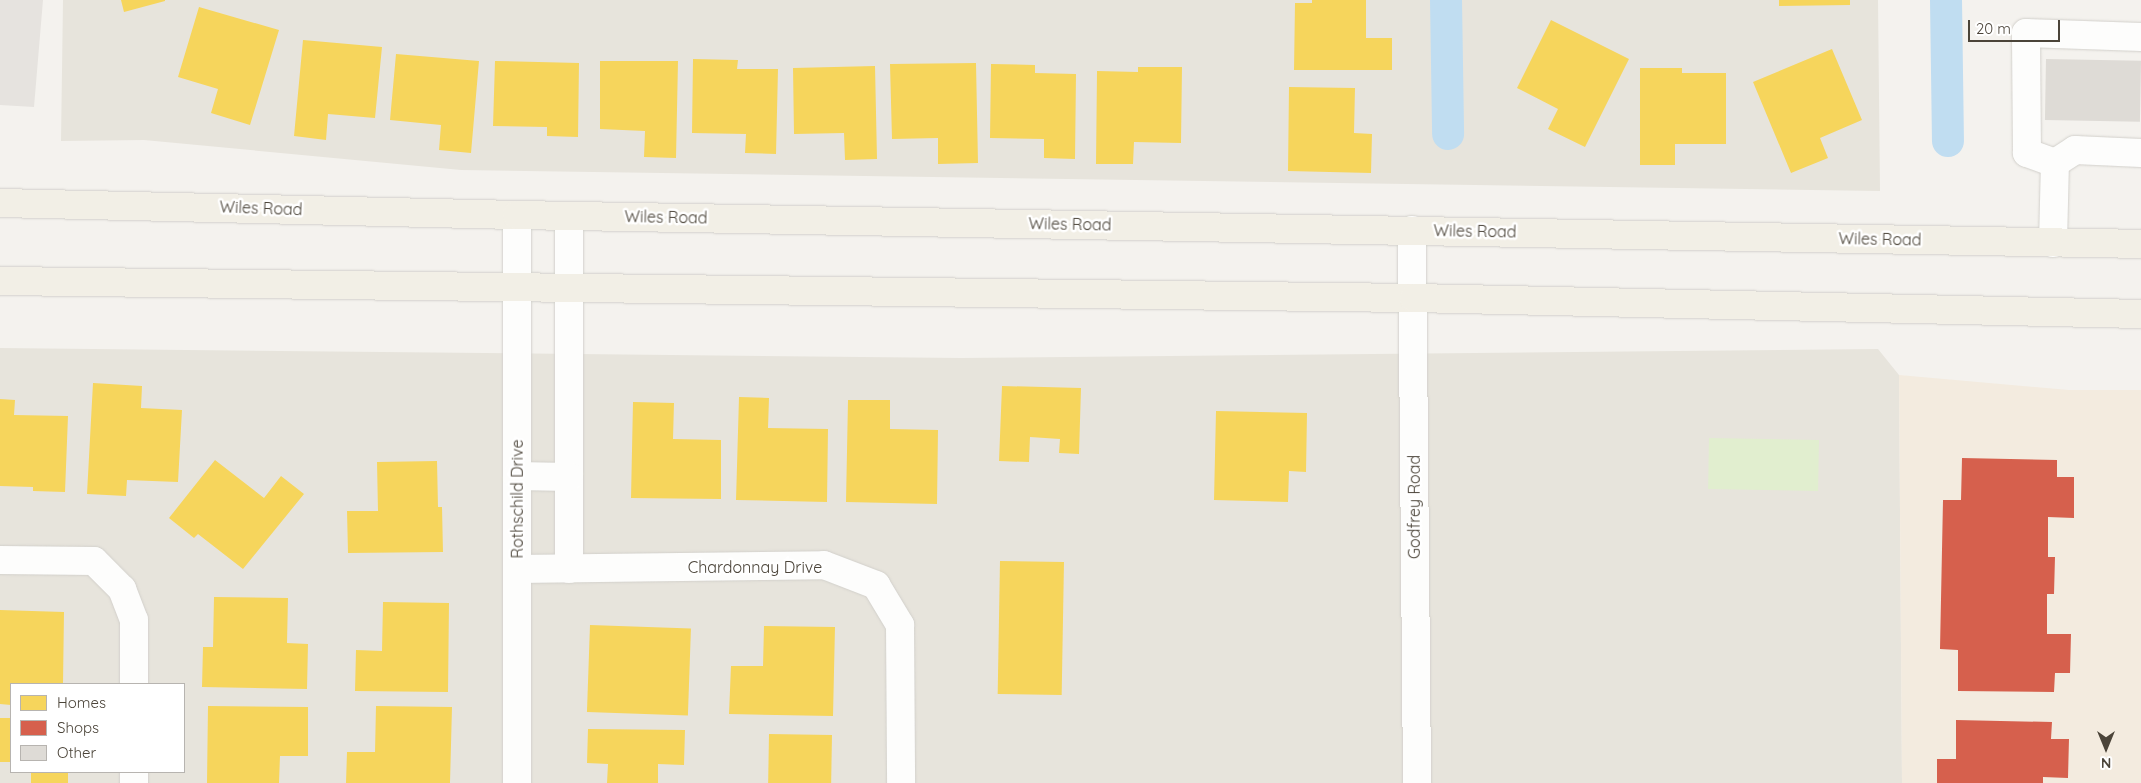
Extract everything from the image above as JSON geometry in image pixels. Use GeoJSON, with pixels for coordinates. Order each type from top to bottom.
{"type":"FeatureCollection","features":[{"type":"Feature","properties":{"kind":"main road","name":"Wiles Road"},"geometry":{"type":"LineString","coordinates":[[0,203],[569,216],[2141,244]]}},
{"type":"Feature","properties":{"kind":"main road"},"geometry":{"type":"LineString","coordinates":[[0,281],[1414,298],[2141,314]]}},
{"type":"Feature","properties":{"kind":"street"},"geometry":{"type":"LineString","coordinates":[[2055,163],[2027,154],[2026,33],[2141,37]]}},
{"type":"Feature","properties":{"kind":"street"},"geometry":{"type":"LineString","coordinates":[[2055,163],[2075,150],[2141,153]]}},
{"type":"Feature","properties":{"kind":"street"},"geometry":{"type":"LineString","coordinates":[[2053,243],[2055,163]]}},
{"type":"Feature","properties":{"kind":"street","name":"Rothschild Drive"},"geometry":{"type":"LineString","coordinates":[[517,215],[517,783]]}},
{"type":"Feature","properties":{"kind":"street"},"geometry":{"type":"LineString","coordinates":[[569,216],[569,569]]}},
{"type":"Feature","properties":{"kind":"street","name":"Godfrey Road"},"geometry":{"type":"LineString","coordinates":[[1412,230],[1417,783]]}},
{"type":"Feature","properties":{"kind":"street"},"geometry":{"type":"LineString","coordinates":[[517,476],[569,477]]}},
{"type":"Feature","properties":{"kind":"street"},"geometry":{"type":"LineString","coordinates":[[0,560],[94,561],[122,589],[134,620],[134,683]]}},
{"type":"Feature","properties":{"kind":"street","name":"Chardonnay Drive"},"geometry":{"type":"LineString","coordinates":[[517,569],[824,565],[876,585],[900,625],[901,783]]}},
{"type":"Feature","properties":{"kind":"shaded area"},"geometry":{"type":"Polygon","coordinates":[[[0,0],[43,0],[34,107],[0,105],[0,0]]]}},
{"type":"Feature","properties":{"kind":"shaded area"},"geometry":{"type":"Polygon","coordinates":[[[63,0],[1878,0],[1880,191],[461,170],[144,140],[61,141],[63,0]]]}},
{"type":"Feature","properties":{"kind":"shaded area"},"geometry":{"type":"Polygon","coordinates":[[[0,348],[961,358],[1878,349],[1899,375],[1902,783],[0,783],[0,348]]]}},
{"type":"Feature","properties":{"kind":"shaded area"},"geometry":{"type":"Polygon","coordinates":[[[1899,375],[2069,390],[2141,390],[2141,783],[1902,783],[1899,375]]]}},
{"type":"Feature","properties":{"kind":"green space"},"geometry":{"type":"Polygon","coordinates":[[[1709,438],[1819,440],[1818,491],[1708,489],[1709,438]]]}},
{"type":"Feature","properties":{"kind":"building: Homes"},"geometry":{"type":"Polygon","coordinates":[[[121,0],[165,0],[165,1],[124,12],[121,0]]]}},
{"type":"Feature","properties":{"kind":"building: Homes"},"geometry":{"type":"Polygon","coordinates":[[[1312,0],[1366,0],[1366,38],[1392,38],[1392,70],[1294,70],[1295,3],[1312,3],[1312,0]]]}},
{"type":"Feature","properties":{"kind":"building: Homes"},"geometry":{"type":"Polygon","coordinates":[[[1779,0],[1850,0],[1850,5],[1779,6],[1779,0]]]}},
{"type":"Feature","properties":{"kind":"building: Homes"},"geometry":{"type":"Polygon","coordinates":[[[199,7],[279,30],[250,125],[211,113],[218,89],[178,77],[199,7]]]}},
{"type":"Feature","properties":{"kind":"building: Homes"},"geometry":{"type":"Polygon","coordinates":[[[1551,20],[1629,59],[1585,147],[1548,129],[1558,109],[1517,88],[1551,20]]]}},
{"type":"Feature","properties":{"kind":"building: Homes"},"geometry":{"type":"Polygon","coordinates":[[[303,40],[382,47],[375,118],[328,114],[326,140],[294,136],[303,40]]]}},
{"type":"Feature","properties":{"kind":"building: Homes"},"geometry":{"type":"Polygon","coordinates":[[[1832,49],[1862,120],[1820,138],[1828,158],[1791,173],[1753,82],[1832,49]]]}},
{"type":"Feature","properties":{"kind":"building: Homes"},"geometry":{"type":"Polygon","coordinates":[[[396,54],[479,61],[471,153],[439,150],[441,125],[390,120],[396,54]]]}},
{"type":"Feature","properties":{"kind":"building: Homes"},"geometry":{"type":"Polygon","coordinates":[[[693,59],[738,60],[737,69],[778,69],[776,154],[745,153],[746,134],[692,133],[693,59]]]}},
{"type":"Feature","properties":{"kind":"building: Homes"},"geometry":{"type":"Polygon","coordinates":[[[495,61],[579,63],[578,137],[547,136],[547,127],[493,126],[495,61]]]}},
{"type":"Feature","properties":{"kind":"building: Homes"},"geometry":{"type":"Polygon","coordinates":[[[600,61],[678,61],[676,158],[644,157],[645,131],[600,129],[600,61]]]}},
{"type":"Feature","properties":{"kind":"building: Homes"},"geometry":{"type":"Polygon","coordinates":[[[976,63],[978,163],[938,164],[938,138],[892,139],[890,64],[976,63]]]}},
{"type":"Feature","properties":{"kind":"building: Homes"},"geometry":{"type":"Polygon","coordinates":[[[991,64],[1035,65],[1035,73],[1076,74],[1075,159],[1044,158],[1044,139],[990,138],[991,64]]]}},
{"type":"Feature","properties":{"kind":"building: Homes"},"geometry":{"type":"Polygon","coordinates":[[[875,66],[877,159],[845,160],[844,133],[794,134],[793,68],[875,66]]]}},
{"type":"Feature","properties":{"kind":"building: Homes"},"geometry":{"type":"Polygon","coordinates":[[[1138,67],[1182,67],[1181,143],[1134,142],[1133,164],[1096,164],[1097,71],[1138,72],[1138,67]]]}},
{"type":"Feature","properties":{"kind":"building: Homes"},"geometry":{"type":"Polygon","coordinates":[[[1640,68],[1682,68],[1682,73],[1726,73],[1726,144],[1675,144],[1675,165],[1640,165],[1640,68]]]}},
{"type":"Feature","properties":{"kind":"building: Homes"},"geometry":{"type":"Polygon","coordinates":[[[1289,87],[1355,88],[1354,133],[1372,134],[1371,173],[1288,171],[1289,87]]]}},
{"type":"Feature","properties":{"kind":"building: Homes"},"geometry":{"type":"Polygon","coordinates":[[[93,383],[142,386],[141,408],[182,410],[178,482],[127,480],[126,496],[87,494],[93,383]]]}},
{"type":"Feature","properties":{"kind":"building: Homes"},"geometry":{"type":"Polygon","coordinates":[[[1002,386],[1081,388],[1079,454],[1059,453],[1060,439],[1030,437],[1029,462],[999,461],[1002,386]]]}},
{"type":"Feature","properties":{"kind":"building: Homes"},"geometry":{"type":"Polygon","coordinates":[[[739,397],[769,398],[768,428],[828,429],[827,502],[736,500],[739,397]]]}},
{"type":"Feature","properties":{"kind":"building: Homes"},"geometry":{"type":"Polygon","coordinates":[[[0,399],[15,400],[14,415],[68,416],[65,492],[33,491],[33,487],[0,486],[0,399]]]}},
{"type":"Feature","properties":{"kind":"building: Homes"},"geometry":{"type":"Polygon","coordinates":[[[848,400],[890,400],[890,429],[938,430],[937,504],[846,502],[848,400]]]}},
{"type":"Feature","properties":{"kind":"building: Homes"},"geometry":{"type":"Polygon","coordinates":[[[633,402],[674,403],[673,439],[721,440],[721,499],[631,498],[633,402]]]}},
{"type":"Feature","properties":{"kind":"building: Homes"},"geometry":{"type":"Polygon","coordinates":[[[1216,411],[1307,413],[1306,472],[1289,471],[1288,502],[1214,500],[1216,411]]]}},
{"type":"Feature","properties":{"kind":"building: Homes"},"geometry":{"type":"Polygon","coordinates":[[[215,460],[264,498],[281,476],[304,494],[243,569],[198,534],[194,538],[169,518],[215,460]]]}},
{"type":"Feature","properties":{"kind":"building: Homes"},"geometry":{"type":"Polygon","coordinates":[[[437,461],[438,507],[442,507],[443,552],[348,553],[347,511],[378,511],[377,462],[437,461]]]}},
{"type":"Feature","properties":{"kind":"building: Homes"},"geometry":{"type":"Polygon","coordinates":[[[1000,561],[1064,562],[1062,695],[998,694],[1000,561]]]}},
{"type":"Feature","properties":{"kind":"building: Homes"},"geometry":{"type":"Polygon","coordinates":[[[214,597],[288,598],[287,643],[308,644],[307,689],[202,687],[203,647],[213,647],[214,597]]]}},
{"type":"Feature","properties":{"kind":"building: Homes"},"geometry":{"type":"Polygon","coordinates":[[[383,602],[449,603],[448,692],[355,691],[356,650],[382,651],[383,602]]]}},
{"type":"Feature","properties":{"kind":"building: Homes"},"geometry":{"type":"Polygon","coordinates":[[[0,610],[64,612],[63,683],[10,683],[10,705],[0,704],[0,610]]]}},
{"type":"Feature","properties":{"kind":"building: Homes"},"geometry":{"type":"Polygon","coordinates":[[[590,625],[691,629],[688,715],[587,712],[590,625]]]}},
{"type":"Feature","properties":{"kind":"building: Homes"},"geometry":{"type":"Polygon","coordinates":[[[764,626],[835,627],[833,716],[729,714],[731,666],[763,666],[764,626]]]}},
{"type":"Feature","properties":{"kind":"building: Homes"},"geometry":{"type":"Polygon","coordinates":[[[208,706],[308,707],[308,756],[280,756],[279,783],[207,783],[208,706]]]}},
{"type":"Feature","properties":{"kind":"building: Homes"},"geometry":{"type":"Polygon","coordinates":[[[376,706],[452,707],[450,783],[346,783],[347,752],[375,752],[376,706]]]}},
{"type":"Feature","properties":{"kind":"building: Homes"},"geometry":{"type":"Polygon","coordinates":[[[0,718],[10,718],[10,762],[0,762],[0,718]]]}},
{"type":"Feature","properties":{"kind":"building: Homes"},"geometry":{"type":"Polygon","coordinates":[[[588,729],[685,730],[684,765],[658,764],[658,783],[607,783],[608,764],[587,763],[588,729]]]}},
{"type":"Feature","properties":{"kind":"building: Homes"},"geometry":{"type":"Polygon","coordinates":[[[769,734],[832,735],[831,783],[768,783],[769,734]]]}},
{"type":"Feature","properties":{"kind":"building: Homes"},"geometry":{"type":"Polygon","coordinates":[[[31,773],[68,773],[68,783],[31,783],[31,773]]]}},
{"type":"Feature","properties":{"kind":"building: Shops"},"geometry":{"type":"Polygon","coordinates":[[[1962,458],[2057,460],[2057,477],[2074,477],[2074,518],[2048,517],[2048,557],[2055,557],[2054,594],[2047,594],[2047,634],[2071,634],[2070,673],[2055,673],[2054,692],[1958,691],[1958,650],[1940,649],[1943,500],[1961,500],[1962,458]]]}},
{"type":"Feature","properties":{"kind":"building: Shops"},"geometry":{"type":"Polygon","coordinates":[[[1956,720],[2052,722],[2051,739],[2069,739],[2068,778],[2043,777],[2043,783],[1937,783],[1937,759],[1956,759],[1956,720]]]}},
{"type":"Feature","properties":{"kind":"building: Other"},"geometry":{"type":"Polygon","coordinates":[[[2046,59],[2141,61],[2140,122],[2045,120],[2046,59]]]}},
{"type":"Feature","properties":{"kind":"waterway"},"geometry":{"type":"LineString","coordinates":[[1446,0],[1448,134]]}},
{"type":"Feature","properties":{"kind":"waterway"},"geometry":{"type":"LineString","coordinates":[[1946,0],[1948,141]]}}]}
